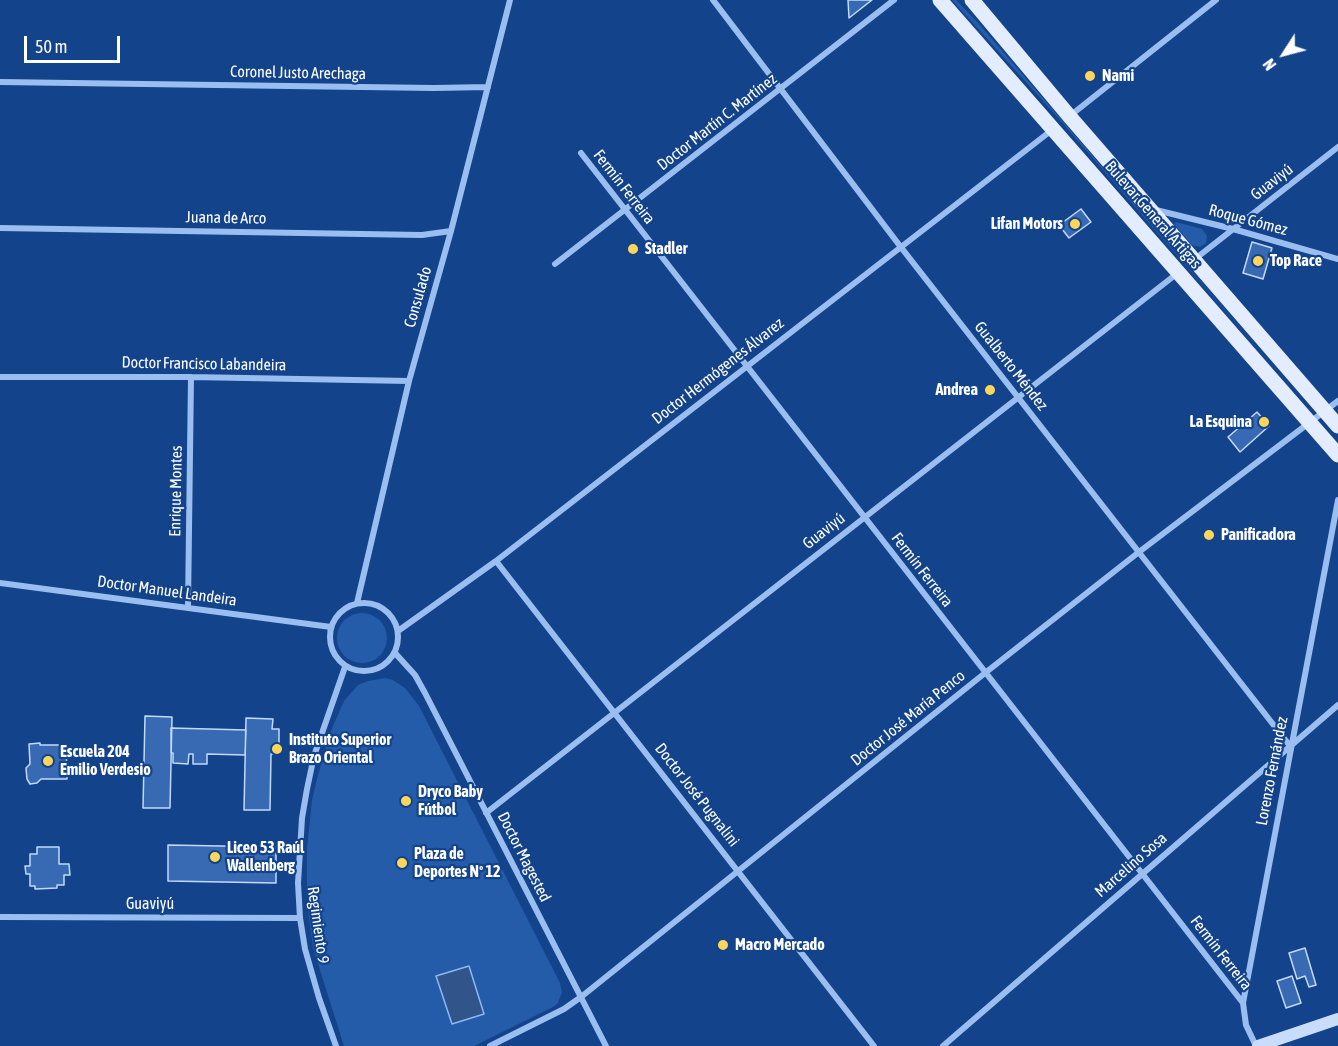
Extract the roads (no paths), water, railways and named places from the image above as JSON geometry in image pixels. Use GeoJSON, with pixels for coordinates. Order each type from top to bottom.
{"type":"FeatureCollection","features":[{"type":"Feature","properties":{"kind":"main road","name":"Bulevar General Artigas"},"geometry":{"type":"LineString","coordinates":[[940,0],[1338,455]]}},
{"type":"Feature","properties":{"kind":"main road","name":"Bulevar General Artigas"},"geometry":{"type":"LineString","coordinates":[[972,0],[1070,117],[1338,426]]}},
{"type":"Feature","properties":{"kind":"main road"},"geometry":{"type":"LineString","coordinates":[[1257,1046],[1338,1019]]}},
{"type":"Feature","properties":{"kind":"street","name":"Consulado"},"geometry":{"type":"LineString","coordinates":[[357,603],[409,381],[452,231],[510,0]]}},
{"type":"Feature","properties":{"kind":"street","name":"Gualberto Méndez"},"geometry":{"type":"LineString","coordinates":[[713,0],[900,246],[1290,746]]}},
{"type":"Feature","properties":{"kind":"street","name":"Doctor Martín C. Martínez"},"geometry":{"type":"LineString","coordinates":[[555,264],[894,0]]}},
{"type":"Feature","properties":{"kind":"street"},"geometry":{"type":"LineString","coordinates":[[1070,117],[1216,0]]}},
{"type":"Feature","properties":{"kind":"street","name":"Coronel Justo Arechaga"},"geometry":{"type":"LineString","coordinates":[[0,82],[488,87]]}},
{"type":"Feature","properties":{"kind":"street","name":"Doctor Hermógenes Álvarez"},"geometry":{"type":"LineString","coordinates":[[398,632],[496,561],[1053,129]]}},
{"type":"Feature","properties":{"kind":"street","name":"Guaviyú"},"geometry":{"type":"LineString","coordinates":[[1194,260],[1338,147]]}},
{"type":"Feature","properties":{"kind":"street","name":"Fermín Ferreira"},"geometry":{"type":"LineString","coordinates":[[581,153],[1243,1003]]}},
{"type":"Feature","properties":{"kind":"street","name":"Roque Gómez"},"geometry":{"type":"LineString","coordinates":[[1150,209],[1233,229],[1338,259]]}},
{"type":"Feature","properties":{"kind":"street","name":"Juana de Arco"},"geometry":{"type":"LineString","coordinates":[[0,228],[422,235],[452,231]]}},
{"type":"Feature","properties":{"kind":"street","name":"Guaviyú"},"geometry":{"type":"LineString","coordinates":[[486,813],[1179,271]]}},
{"type":"Feature","properties":{"kind":"street","name":"Doctor Francisco Labandeira"},"geometry":{"type":"LineString","coordinates":[[0,377],[191,377],[409,381]]}},
{"type":"Feature","properties":{"kind":"street","name":"Enrique Montes"},"geometry":{"type":"LineString","coordinates":[[188,606],[191,377]]}},
{"type":"Feature","properties":{"kind":"street","name":"Doctor José María Penco"},"geometry":{"type":"LineString","coordinates":[[490,1046],[564,1009],[581,997],[985,673],[1139,552],[1338,401]]}},
{"type":"Feature","properties":{"kind":"street","name":"Lorenzo Fernández"},"geometry":{"type":"LineString","coordinates":[[1257,1046],[1246,1025],[1243,1003],[1338,500]]}},
{"type":"Feature","properties":{"kind":"street","name":"Doctor José Pugnalini"},"geometry":{"type":"LineString","coordinates":[[496,561],[874,1046]]}},
{"type":"Feature","properties":{"kind":"street","name":"Doctor Manuel Landeira"},"geometry":{"type":"LineString","coordinates":[[0,583],[188,606],[331,627]]}},
{"type":"Feature","properties":{"kind":"street"},"geometry":{"type":"LineString","coordinates":[[357,603],[373,604],[387,611],[396,624],[398,632],[395,653],[390,660],[377,669],[361,672],[345,667],[330,646],[331,627],[343,609],[357,603]]}},
{"type":"Feature","properties":{"kind":"street","name":"Doctor Magested"},"geometry":{"type":"LineString","coordinates":[[395,653],[420,684],[606,1046]]}},
{"type":"Feature","properties":{"kind":"street","name":"Regimiento 9"},"geometry":{"type":"LineString","coordinates":[[336,1046],[305,949],[298,883],[307,789],[317,747],[345,667]]}},
{"type":"Feature","properties":{"kind":"street","name":"Marcelino Sosa"},"geometry":{"type":"LineString","coordinates":[[943,1046],[1338,705]]}},
{"type":"Feature","properties":{"kind":"street","name":"Guaviyú"},"geometry":{"type":"LineString","coordinates":[[0,917],[300,918]]}},
{"type":"Feature","properties":{"kind":"place","name":"Nami"},"geometry":{"type":"Point","coordinates":[1090,76]}},
{"type":"Feature","properties":{"kind":"place","name":"Lifan Motors"},"geometry":{"type":"Point","coordinates":[1075,224]}},
{"type":"Feature","properties":{"kind":"place","name":"Stadler"},"geometry":{"type":"Point","coordinates":[633,249]}},
{"type":"Feature","properties":{"kind":"place","name":"Top Race"},"geometry":{"type":"Point","coordinates":[1258,261]}},
{"type":"Feature","properties":{"kind":"place","name":"Andrea"},"geometry":{"type":"Point","coordinates":[990,390]}},
{"type":"Feature","properties":{"kind":"place","name":"La Esquina"},"geometry":{"type":"Point","coordinates":[1264,422]}},
{"type":"Feature","properties":{"kind":"place","name":"Panificadora"},"geometry":{"type":"Point","coordinates":[1209,535]}},
{"type":"Feature","properties":{"kind":"place","name":"Instituto Superior Brazo Oriental"},"geometry":{"type":"Point","coordinates":[277,749]}},
{"type":"Feature","properties":{"kind":"place","name":"Escuela 204 Emilio Verdesio"},"geometry":{"type":"Point","coordinates":[48,761]}},
{"type":"Feature","properties":{"kind":"place","name":"Dryco Baby Fútbol"},"geometry":{"type":"Point","coordinates":[406,801]}},
{"type":"Feature","properties":{"kind":"place","name":"Liceo 53 Raúl Wallenberg"},"geometry":{"type":"Point","coordinates":[215,857]}},
{"type":"Feature","properties":{"kind":"place","name":"Plaza de Deportes Nº 12"},"geometry":{"type":"Point","coordinates":[402,863]}},
{"type":"Feature","properties":{"kind":"place","name":"Macro Mercado"},"geometry":{"type":"Point","coordinates":[723,945]}}]}
